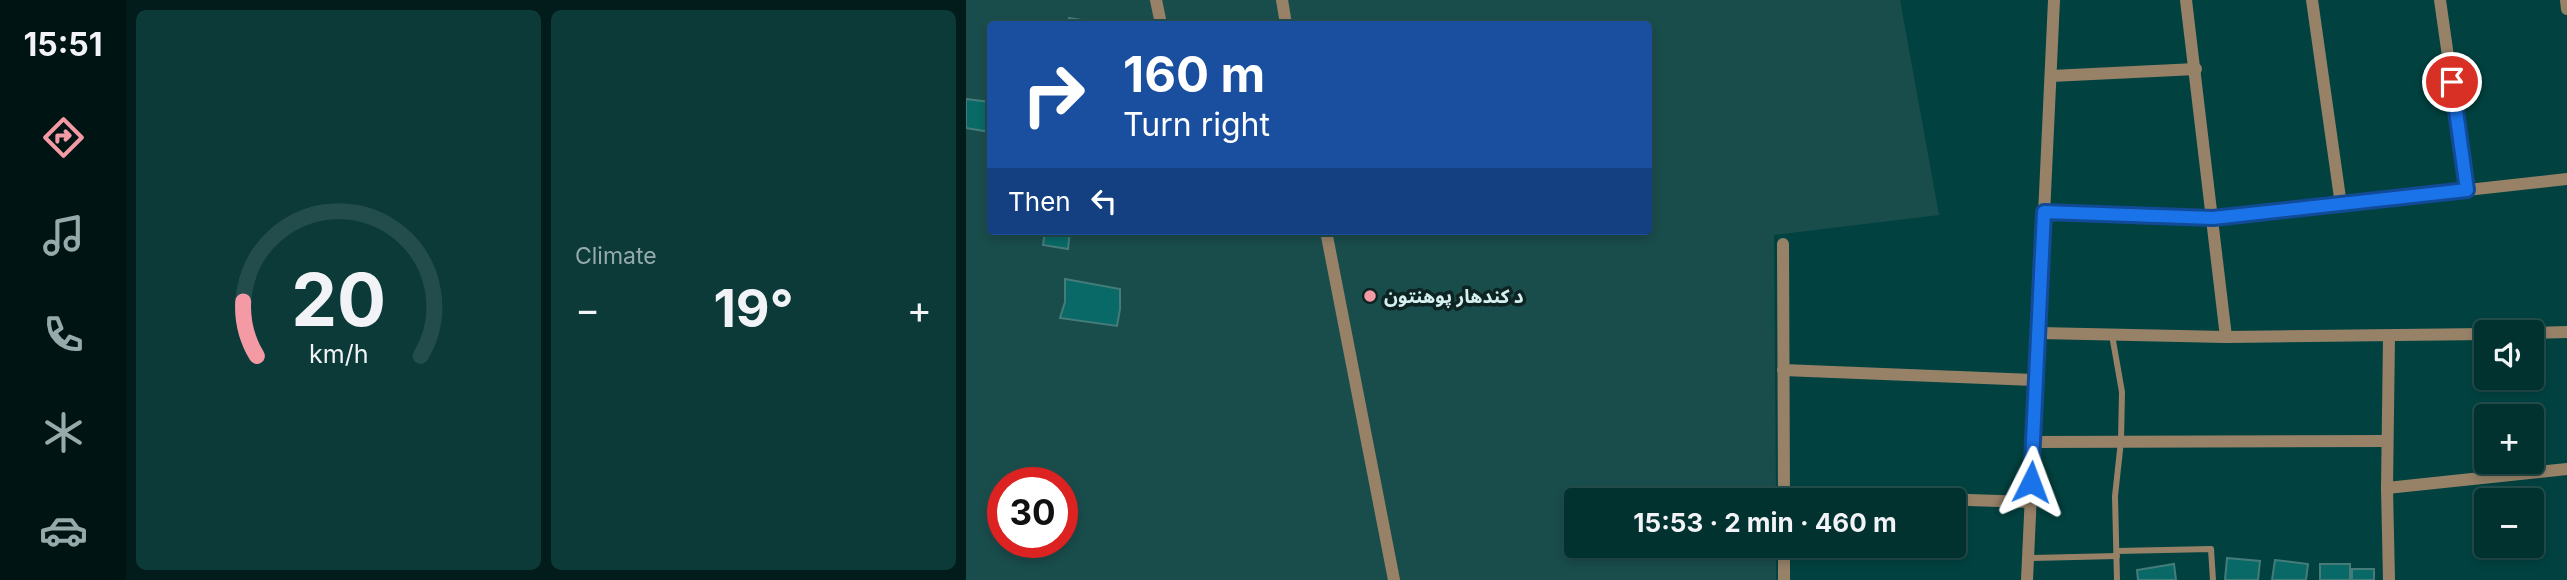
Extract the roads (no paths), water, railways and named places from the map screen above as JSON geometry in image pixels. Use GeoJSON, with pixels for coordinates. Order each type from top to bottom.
{"type":"FeatureCollection","features":[{"type":"Feature","properties":{"kind":"street"},"geometry":{"type":"LineString","coordinates":[[1156,0],[1160,21]]}},
{"type":"Feature","properties":{"kind":"street"},"geometry":{"type":"LineString","coordinates":[[1282,0],[1286,21]]}},
{"type":"Feature","properties":{"kind":"street"},"geometry":{"type":"LineString","coordinates":[[2027,580],[2054,0]]}},
{"type":"Feature","properties":{"kind":"street"},"geometry":{"type":"LineString","coordinates":[[2186,0],[2226,337]]}},
{"type":"Feature","properties":{"kind":"street"},"geometry":{"type":"LineString","coordinates":[[2312,0],[2341,205]]}},
{"type":"Feature","properties":{"kind":"street"},"geometry":{"type":"LineString","coordinates":[[2440,0],[2467,190]]}},
{"type":"Feature","properties":{"kind":"street"},"geometry":{"type":"LineString","coordinates":[[2566,0],[2567,9]]}},
{"type":"Feature","properties":{"kind":"street"},"geometry":{"type":"LineString","coordinates":[[2051,76],[2196,69]]}},
{"type":"Feature","properties":{"kind":"street"},"geometry":{"type":"LineString","coordinates":[[2044,212],[2213,218],[2567,179]]}},
{"type":"Feature","properties":{"kind":"street"},"geometry":{"type":"LineString","coordinates":[[1327,235],[1394,580]]}},
{"type":"Feature","properties":{"kind":"street"},"geometry":{"type":"LineString","coordinates":[[1783,244],[1784,488]]}},
{"type":"Feature","properties":{"kind":"street"},"geometry":{"type":"LineString","coordinates":[[2544,333],[2567,332]]}},
{"type":"Feature","properties":{"kind":"street"},"geometry":{"type":"LineString","coordinates":[[2039,334],[2226,337],[2474,334]]}},
{"type":"Feature","properties":{"kind":"street"},"geometry":{"type":"LineString","coordinates":[[2389,337],[2389,580]]}},
{"type":"Feature","properties":{"kind":"street"},"geometry":{"type":"LineString","coordinates":[[1783,370],[2036,380]]}},
{"type":"Feature","properties":{"kind":"street"},"geometry":{"type":"LineString","coordinates":[[2033,442],[2388,440]]}},
{"type":"Feature","properties":{"kind":"street"},"geometry":{"type":"LineString","coordinates":[[2387,488],[2567,469]]}},
{"type":"Feature","properties":{"kind":"street"},"geometry":{"type":"LineString","coordinates":[[1966,501],[2029,502]]}},
{"type":"Feature","properties":{"kind":"street"},"geometry":{"type":"LineString","coordinates":[[1784,558],[1784,580]]}},
{"type":"Feature","properties":{"kind":"lane"},"geometry":{"type":"LineString","coordinates":[[2112,335],[2122,391],[2121,441],[2115,496],[2118,580]]}},
{"type":"Feature","properties":{"kind":"lane"},"geometry":{"type":"LineString","coordinates":[[2028,558],[2211,549],[2213,580]]}},
{"type":"Feature","properties":{"kind":"place","name":"د کندهار پوهنتون"},"geometry":{"type":"Point","coordinates":[1370,296]}}]}
